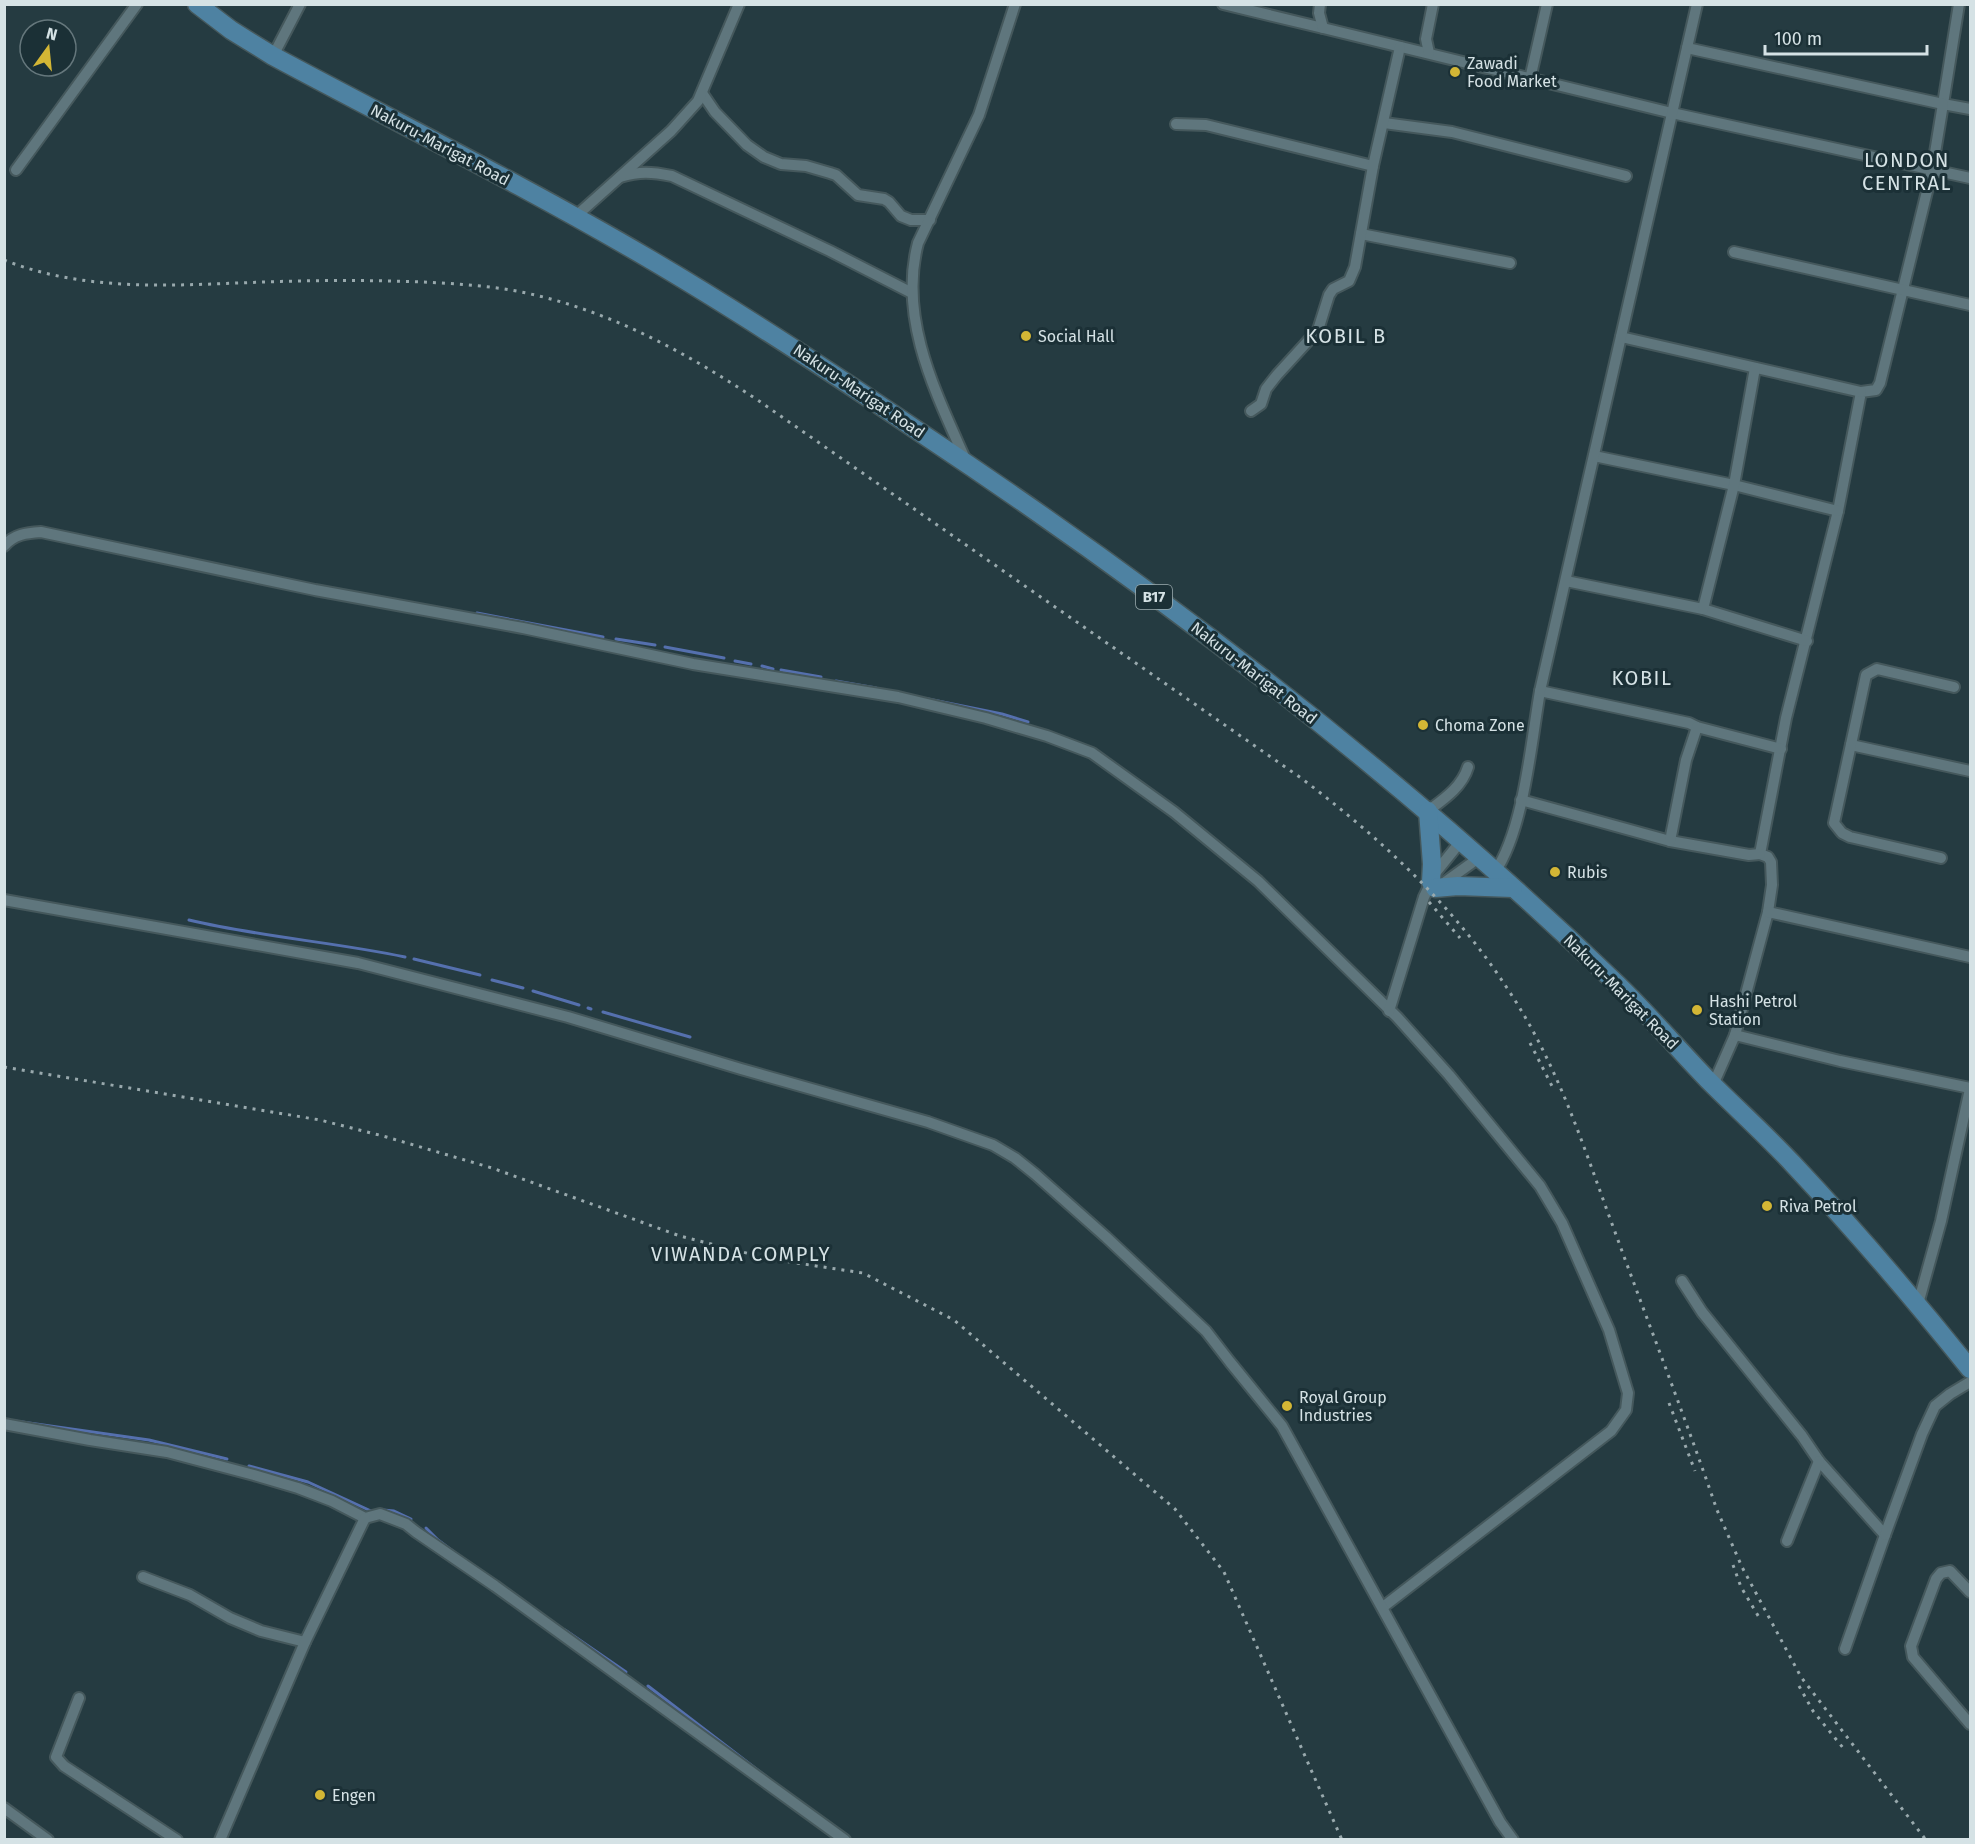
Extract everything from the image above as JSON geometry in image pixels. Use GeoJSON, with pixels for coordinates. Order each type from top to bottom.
{"type":"FeatureCollection","features":[{"type":"Feature","properties":{"kind":"main road","name":"Nakuru-Marigat Road"},"geometry":{"type":"LineString","coordinates":[[197,4],[231,30],[273,56],[645,256],[776,337],[1042,514],[1236,658],[1428,812],[1622,988],[1713,1084],[1792,1162],[1918,1304],[1971,1369]]}},
{"type":"Feature","properties":{"kind":"main road"},"geometry":{"type":"LineString","coordinates":[[1428,812],[1432,864],[1431,887],[1513,888]]}},
{"type":"Feature","properties":{"kind":"street"},"geometry":{"type":"LineString","coordinates":[[16,170],[137,4]]}},
{"type":"Feature","properties":{"kind":"street"},"geometry":{"type":"LineString","coordinates":[[273,56],[300,4]]}},
{"type":"Feature","properties":{"kind":"street"},"geometry":{"type":"LineString","coordinates":[[575,217],[671,131],[698,101],[739,4]]}},
{"type":"Feature","properties":{"kind":"street"},"geometry":{"type":"LineString","coordinates":[[967,463],[924,359],[912,293],[914,259],[918,243],[979,116],[1015,4]]}},
{"type":"Feature","properties":{"kind":"street"},"geometry":{"type":"LineString","coordinates":[[1223,4],[1672,113],[1971,178]]}},
{"type":"Feature","properties":{"kind":"street"},"geometry":{"type":"LineString","coordinates":[[1320,4],[1319,13],[1323,28]]}},
{"type":"Feature","properties":{"kind":"street"},"geometry":{"type":"LineString","coordinates":[[1429,53],[1426,39],[1433,4]]}},
{"type":"Feature","properties":{"kind":"street"},"geometry":{"type":"LineString","coordinates":[[1530,79],[1547,4]]}},
{"type":"Feature","properties":{"kind":"street"},"geometry":{"type":"LineString","coordinates":[[1495,872],[1504,859],[1521,800],[1540,691],[1697,4]]}},
{"type":"Feature","properties":{"kind":"street"},"geometry":{"type":"LineString","coordinates":[[1621,338],[1861,392],[1876,390],[1880,384],[1932,171],[1959,4]]}},
{"type":"Feature","properties":{"kind":"street"},"geometry":{"type":"LineString","coordinates":[[1251,411],[1261,404],[1266,389],[1318,330],[1329,295],[1333,290],[1349,281],[1352,274],[1400,47]]}},
{"type":"Feature","properties":{"kind":"street"},"geometry":{"type":"LineString","coordinates":[[1687,48],[1971,109]]}},
{"type":"Feature","properties":{"kind":"street"},"geometry":{"type":"LineString","coordinates":[[702,93],[716,112],[747,145],[764,157],[781,164],[806,166],[836,175],[858,195],[884,199],[889,202],[901,216],[911,220],[930,220]]}},
{"type":"Feature","properties":{"kind":"street"},"geometry":{"type":"LineString","coordinates":[[1383,123],[1452,132],[1626,176]]}},
{"type":"Feature","properties":{"kind":"street"},"geometry":{"type":"LineString","coordinates":[[1176,124],[1206,125],[1373,166]]}},
{"type":"Feature","properties":{"kind":"street"},"geometry":{"type":"LineString","coordinates":[[620,177],[651,172],[672,176],[830,251],[912,293]]}},
{"type":"Feature","properties":{"kind":"street"},"geometry":{"type":"LineString","coordinates":[[1361,234],[1510,263]]}},
{"type":"Feature","properties":{"kind":"street"},"geometry":{"type":"LineString","coordinates":[[1734,252],[1971,305]]}},
{"type":"Feature","properties":{"kind":"street"},"geometry":{"type":"LineString","coordinates":[[1702,609],[1734,485],[1755,368]]}},
{"type":"Feature","properties":{"kind":"street"},"geometry":{"type":"LineString","coordinates":[[1760,854],[1786,718],[1838,512],[1861,392]]}},
{"type":"Feature","properties":{"kind":"street"},"geometry":{"type":"LineString","coordinates":[[1594,456],[1734,485],[1838,512]]}},
{"type":"Feature","properties":{"kind":"street"},"geometry":{"type":"LineString","coordinates":[[4,546],[8,541],[24,533],[41,532],[315,590],[523,628],[693,664],[898,697],[986,718],[1047,736],[1092,753],[1196,828],[1258,881],[1389,1011],[1449,1075],[1540,1186],[1562,1222],[1609,1330],[1629,1397],[1622,1418],[1611,1431],[1383,1607]]}},
{"type":"Feature","properties":{"kind":"street"},"geometry":{"type":"LineString","coordinates":[[1566,581],[1702,609],[1807,641]]}},
{"type":"Feature","properties":{"kind":"street"},"geometry":{"type":"LineString","coordinates":[[1941,858],[1850,837],[1842,833],[1834,823],[1866,675],[1877,669],[1954,687]]}},
{"type":"Feature","properties":{"kind":"street"},"geometry":{"type":"LineString","coordinates":[[1540,691],[1689,723],[1781,749]]}},
{"type":"Feature","properties":{"kind":"street"},"geometry":{"type":"LineString","coordinates":[[1670,841],[1686,760],[1697,727]]}},
{"type":"Feature","properties":{"kind":"street"},"geometry":{"type":"LineString","coordinates":[[1851,745],[1971,771]]}},
{"type":"Feature","properties":{"kind":"street"},"geometry":{"type":"LineString","coordinates":[[1428,812],[1459,785],[1465,778],[1468,768]]}},
{"type":"Feature","properties":{"kind":"street"},"geometry":{"type":"LineString","coordinates":[[1521,800],[1670,841],[1749,855],[1760,854],[1768,857],[1772,862],[1772,885],[1768,912],[1735,1035],[1713,1084]]}},
{"type":"Feature","properties":{"kind":"street"},"geometry":{"type":"LineString","coordinates":[[1389,1011],[1424,897],[1443,862],[1461,841]]}},
{"type":"Feature","properties":{"kind":"street"},"geometry":{"type":"LineString","coordinates":[[1431,887],[1480,857]]}},
{"type":"Feature","properties":{"kind":"street"},"geometry":{"type":"LineString","coordinates":[[4,900],[358,963],[568,1017],[928,1122],[993,1145],[1035,1174],[1206,1330],[1282,1426],[1500,1822],[1513,1839]]}},
{"type":"Feature","properties":{"kind":"street"},"geometry":{"type":"LineString","coordinates":[[1768,912],[1971,957]]}},
{"type":"Feature","properties":{"kind":"street"},"geometry":{"type":"LineString","coordinates":[[1735,1035],[1840,1061],[1971,1089],[1941,1221],[1918,1304]]}},
{"type":"Feature","properties":{"kind":"street"},"geometry":{"type":"LineString","coordinates":[[1682,1281],[1702,1312],[1802,1436],[1819,1461],[1885,1535]]}},
{"type":"Feature","properties":{"kind":"street"},"geometry":{"type":"LineString","coordinates":[[1845,1649],[1922,1434],[1935,1406],[1971,1382]]}},
{"type":"Feature","properties":{"kind":"street"},"geometry":{"type":"LineString","coordinates":[[4,1424],[167,1452],[298,1488],[332,1501],[365,1518],[380,1514],[406,1524],[845,1839]]}},
{"type":"Feature","properties":{"kind":"street"},"geometry":{"type":"LineString","coordinates":[[1787,1541],[1819,1461]]}},
{"type":"Feature","properties":{"kind":"street"},"geometry":{"type":"LineString","coordinates":[[220,1839],[305,1642],[365,1518]]}},
{"type":"Feature","properties":{"kind":"street"},"geometry":{"type":"LineString","coordinates":[[1971,1592],[1950,1571],[1941,1573],[1936,1579],[1911,1646],[1913,1657],[1971,1724]]}},
{"type":"Feature","properties":{"kind":"street"},"geometry":{"type":"LineString","coordinates":[[143,1577],[190,1595],[230,1618],[261,1631],[305,1642]]}},
{"type":"Feature","properties":{"kind":"street"},"geometry":{"type":"LineString","coordinates":[[79,1698],[56,1757],[64,1766],[177,1839]]}},
{"type":"Feature","properties":{"kind":"street"},"geometry":{"type":"LineString","coordinates":[[4,1808],[48,1839]]}},
{"type":"Feature","properties":{"kind":"waterway"},"geometry":{"type":"LineString","coordinates":[[477,613],[603,637]]}},
{"type":"Feature","properties":{"kind":"waterway"},"geometry":{"type":"LineString","coordinates":[[616,639],[655,645]]}},
{"type":"Feature","properties":{"kind":"waterway"},"geometry":{"type":"LineString","coordinates":[[665,647],[724,658]]}},
{"type":"Feature","properties":{"kind":"waterway"},"geometry":{"type":"LineString","coordinates":[[735,661],[751,664]]}},
{"type":"Feature","properties":{"kind":"waterway"},"geometry":{"type":"LineString","coordinates":[[762,666],[773,669]]}},
{"type":"Feature","properties":{"kind":"waterway"},"geometry":{"type":"LineString","coordinates":[[781,670],[821,677]]}},
{"type":"Feature","properties":{"kind":"waterway"},"geometry":{"type":"LineString","coordinates":[[836,681],[876,688]]}},
{"type":"Feature","properties":{"kind":"waterway"},"geometry":{"type":"LineString","coordinates":[[928,699],[1002,714],[1028,722]]}},
{"type":"Feature","properties":{"kind":"waterway"},"geometry":{"type":"LineString","coordinates":[[189,920],[405,957]]}},
{"type":"Feature","properties":{"kind":"waterway"},"geometry":{"type":"LineString","coordinates":[[414,959],[480,975]]}},
{"type":"Feature","properties":{"kind":"waterway"},"geometry":{"type":"LineString","coordinates":[[492,980],[523,988]]}},
{"type":"Feature","properties":{"kind":"waterway"},"geometry":{"type":"LineString","coordinates":[[533,991],[579,1005]]}},
{"type":"Feature","properties":{"kind":"waterway"},"geometry":{"type":"LineString","coordinates":[[603,1012],[690,1037]]}},
{"type":"Feature","properties":{"kind":"waterway"},"geometry":{"type":"LineString","coordinates":[[15,1421],[149,1440],[227,1459]]}},
{"type":"Feature","properties":{"kind":"waterway"},"geometry":{"type":"LineString","coordinates":[[249,1466],[308,1482],[374,1511]]}},
{"type":"Feature","properties":{"kind":"waterway"},"geometry":{"type":"LineString","coordinates":[[383,1510],[394,1511],[411,1519]]}},
{"type":"Feature","properties":{"kind":"waterway"},"geometry":{"type":"LineString","coordinates":[[426,1528],[454,1552]]}},
{"type":"Feature","properties":{"kind":"waterway"},"geometry":{"type":"LineString","coordinates":[[565,1630],[626,1672]]}},
{"type":"Feature","properties":{"kind":"waterway"},"geometry":{"type":"LineString","coordinates":[[648,1686],[768,1778]]}},
{"type":"Feature","properties":{"kind":"railway"},"geometry":{"type":"LineString","coordinates":[[4,260],[35,271],[67,278],[132,284],[344,280],[479,286],[507,289],[565,303],[623,325],[679,352],[759,401],[1301,778],[1359,824],[1439,901],[1486,958],[1525,1017],[1556,1077],[1568,1107],[1717,1510],[1742,1567],[1801,1677],[1926,1840]]}},
{"type":"Feature","properties":{"kind":"railway"},"geometry":{"type":"LineString","coordinates":[[1429,902],[1460,938]]}},
{"type":"Feature","properties":{"kind":"railway"},"geometry":{"type":"LineString","coordinates":[[1530,1043],[1553,1088]]}},
{"type":"Feature","properties":{"kind":"railway"},"geometry":{"type":"LineString","coordinates":[[4,1067],[320,1120],[383,1136],[492,1168],[680,1236],[770,1259],[863,1273],[954,1320],[1175,1509],[1224,1572],[1342,1840]]}},
{"type":"Feature","properties":{"kind":"railway"},"geometry":{"type":"LineString","coordinates":[[1669,1403],[1695,1471]]}},
{"type":"Feature","properties":{"kind":"railway"},"geometry":{"type":"LineString","coordinates":[[1733,1565],[1741,1587],[1760,1619]]}},
{"type":"Feature","properties":{"kind":"railway"},"geometry":{"type":"LineString","coordinates":[[1799,1686],[1813,1711],[1844,1749]]}},
{"type":"Feature","properties":{"kind":"place","name":"Zawadi Food Market"},"geometry":{"type":"Point","coordinates":[1455,72]}},
{"type":"Feature","properties":{"kind":"place","name":"Social Hall"},"geometry":{"type":"Point","coordinates":[1026,336]}},
{"type":"Feature","properties":{"kind":"place","name":"Choma Zone"},"geometry":{"type":"Point","coordinates":[1423,725]}},
{"type":"Feature","properties":{"kind":"place","name":"Rubis"},"geometry":{"type":"Point","coordinates":[1555,872]}},
{"type":"Feature","properties":{"kind":"place","name":"Hashi Petrol Station"},"geometry":{"type":"Point","coordinates":[1697,1010]}},
{"type":"Feature","properties":{"kind":"place","name":"Riva Petrol"},"geometry":{"type":"Point","coordinates":[1767,1206]}},
{"type":"Feature","properties":{"kind":"place","name":"Royal Group Industries"},"geometry":{"type":"Point","coordinates":[1287,1406]}},
{"type":"Feature","properties":{"kind":"place","name":"Engen"},"geometry":{"type":"Point","coordinates":[320,1795]}},
{"type":"Feature","properties":{"kind":"district","name":"LONDON CENTRAL"},"geometry":{"type":"Point","coordinates":[1907,172]}},
{"type":"Feature","properties":{"kind":"district","name":"KOBIL B"},"geometry":{"type":"Point","coordinates":[1346,336]}},
{"type":"Feature","properties":{"kind":"district","name":"KOBIL"},"geometry":{"type":"Point","coordinates":[1642,678]}},
{"type":"Feature","properties":{"kind":"district","name":"VIWANDA COMPLY"},"geometry":{"type":"Point","coordinates":[741,1254]}}]}
